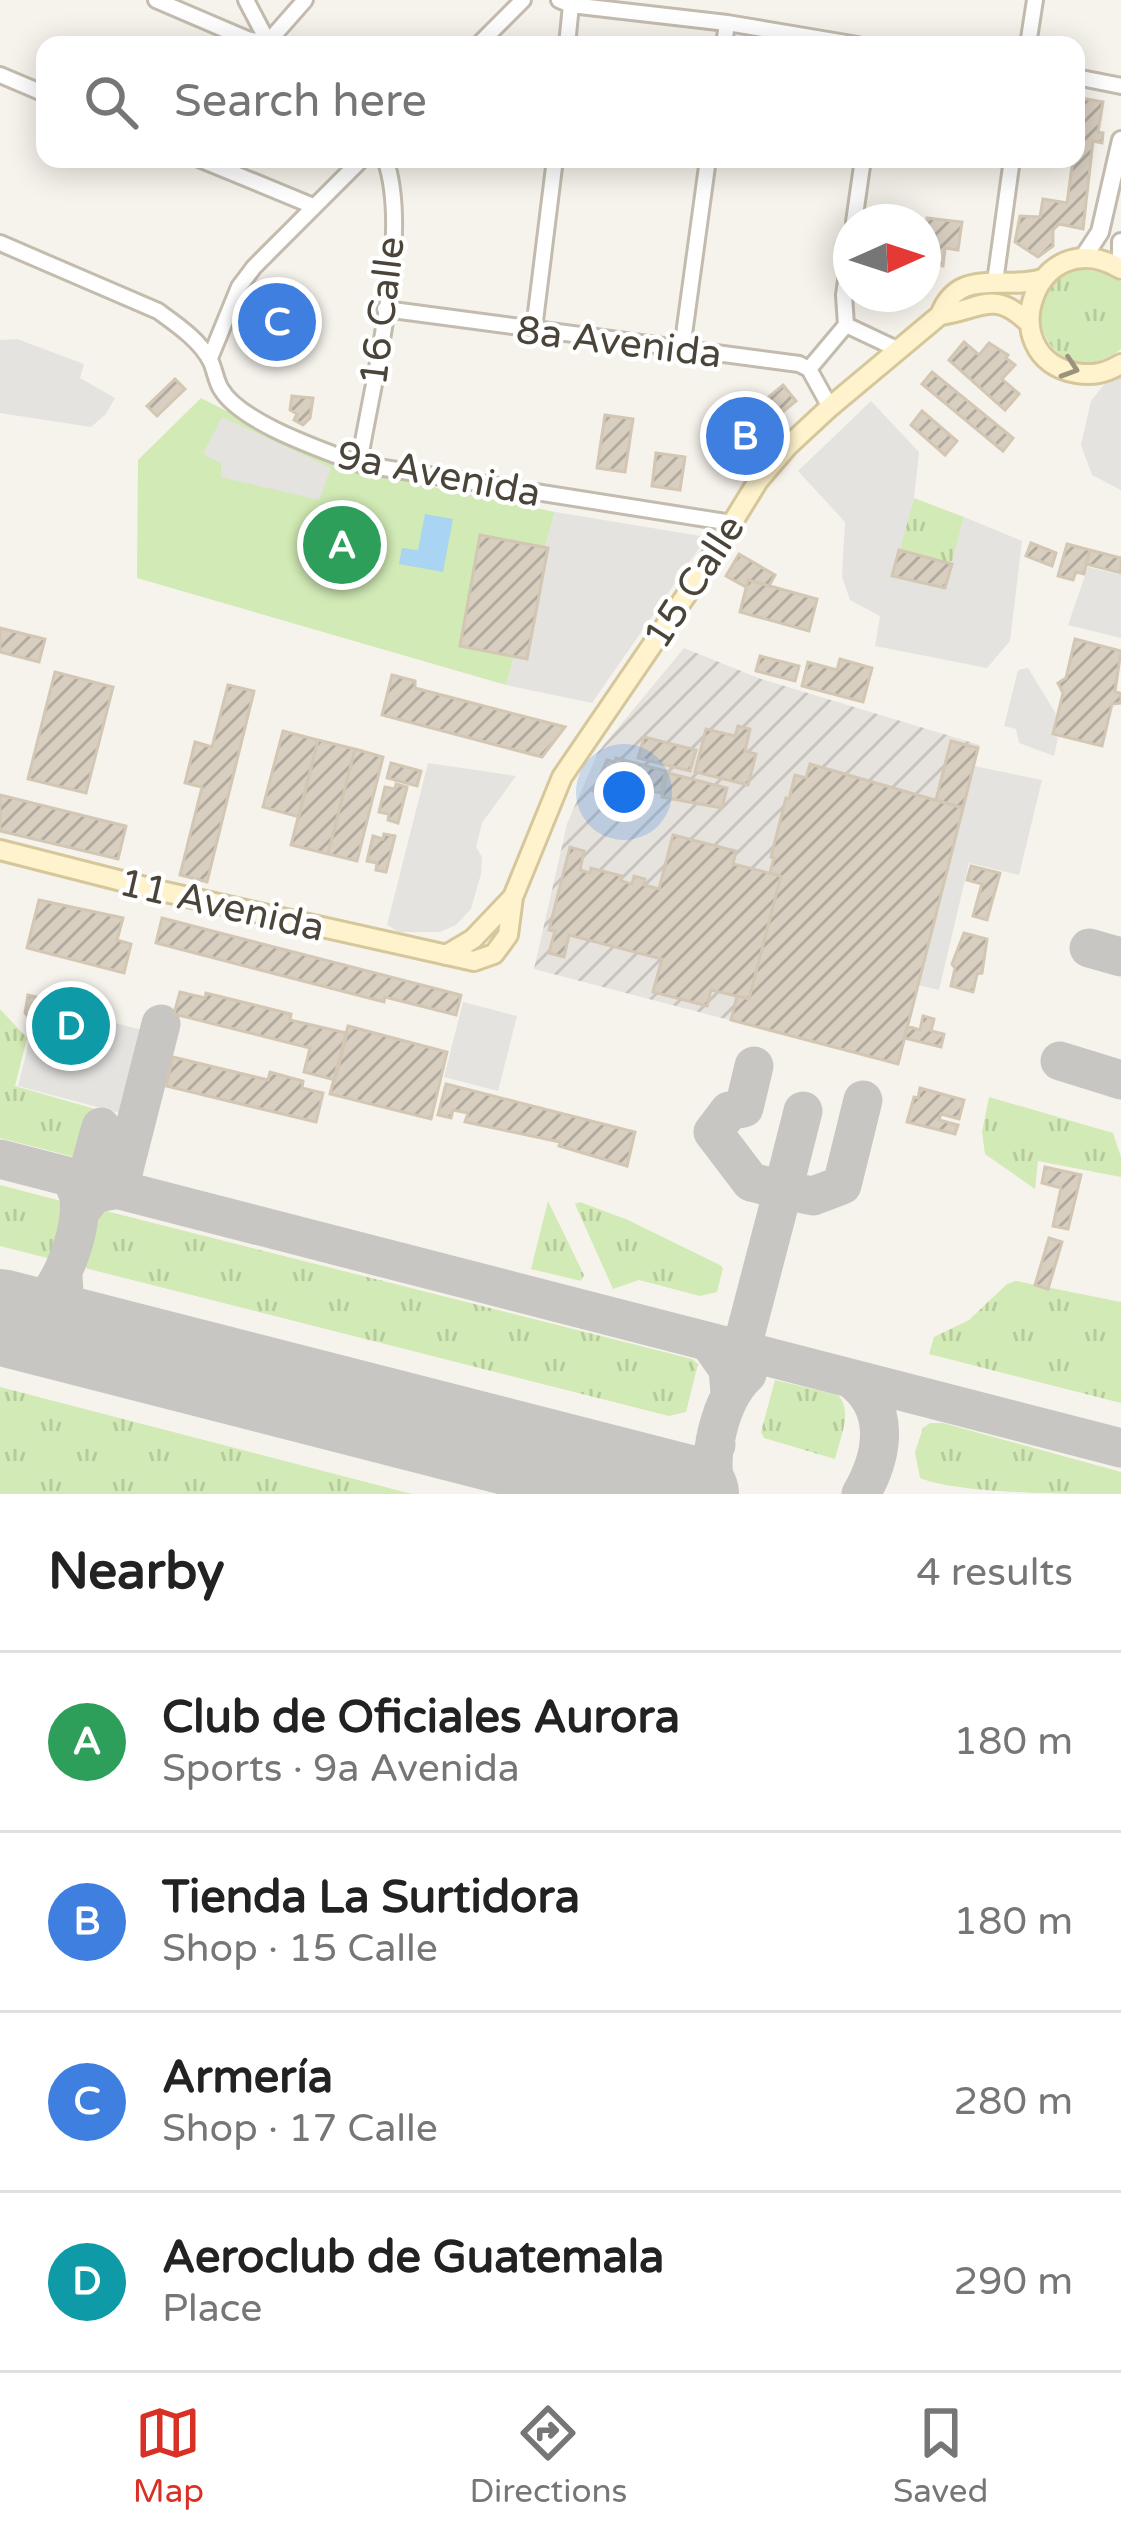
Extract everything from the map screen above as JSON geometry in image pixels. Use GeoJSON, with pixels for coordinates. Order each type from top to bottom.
{"type":"FeatureCollection","features":[{"type":"Feature","properties":{"kind":"main road"},"geometry":{"type":"LineString","coordinates":[[1121,269],[1097,259],[1068,261],[1042,279],[1034,292],[1029,323],[1041,352],[1066,371],[1099,374],[1121,364]]}},
{"type":"Feature","properties":{"kind":"main road","name":"15 Calle"},"geometry":{"type":"LineString","coordinates":[[513,897],[568,768],[758,481],[830,407],[940,315],[946,299],[966,285],[1022,285],[1042,279]]}},
{"type":"Feature","properties":{"kind":"main road","name":"15 Calle"},"geometry":{"type":"LineString","coordinates":[[940,315],[992,303],[1014,309],[1029,323]]}},
{"type":"Feature","properties":{"kind":"main road","name":"11 Avenida"},"geometry":{"type":"LineString","coordinates":[[0,850],[474,961],[494,954],[508,934],[513,897]]}},
{"type":"Feature","properties":{"kind":"street"},"geometry":{"type":"LineString","coordinates":[[155,0],[240,36]]}},
{"type":"Feature","properties":{"kind":"street"},"geometry":{"type":"LineString","coordinates":[[246,0],[266,36]]}},
{"type":"Feature","properties":{"kind":"street"},"geometry":{"type":"LineString","coordinates":[[277,36],[304,0]]}},
{"type":"Feature","properties":{"kind":"street"},"geometry":{"type":"LineString","coordinates":[[487,36],[523,0]]}},
{"type":"Feature","properties":{"kind":"street"},"geometry":{"type":"LineString","coordinates":[[1029,36],[1035,0]]}},
{"type":"Feature","properties":{"kind":"street"},"geometry":{"type":"LineString","coordinates":[[567,36],[565,3],[804,36]]}},
{"type":"Feature","properties":{"kind":"street"},"geometry":{"type":"LineString","coordinates":[[725,36],[727,23]]}},
{"type":"Feature","properties":{"kind":"street"},"geometry":{"type":"LineString","coordinates":[[0,75],[36,90]]}},
{"type":"Feature","properties":{"kind":"street"},"geometry":{"type":"LineString","coordinates":[[1085,79],[1121,86]]}},
{"type":"Feature","properties":{"kind":"street"},"geometry":{"type":"LineString","coordinates":[[1083,258],[1100,232],[1121,140]]}},
{"type":"Feature","properties":{"kind":"street"},"geometry":{"type":"LineString","coordinates":[[221,168],[313,206]]}},
{"type":"Feature","properties":{"kind":"street"},"geometry":{"type":"LineString","coordinates":[[204,352],[238,287],[254,267],[353,168]]}},
{"type":"Feature","properties":{"kind":"street","name":"16 Calle"},"geometry":{"type":"LineString","coordinates":[[359,464],[385,309],[394,197],[388,168]]}},
{"type":"Feature","properties":{"kind":"street"},"geometry":{"type":"LineString","coordinates":[[534,329],[554,168]]}},
{"type":"Feature","properties":{"kind":"street"},"geometry":{"type":"LineString","coordinates":[[682,349],[707,168]]}},
{"type":"Feature","properties":{"kind":"street"},"geometry":{"type":"LineString","coordinates":[[857,204],[862,168]]}},
{"type":"Feature","properties":{"kind":"street"},"geometry":{"type":"LineString","coordinates":[[994,282],[1011,168]]}},
{"type":"Feature","properties":{"kind":"street"},"geometry":{"type":"LineString","coordinates":[[1121,242],[1121,256]]}},
{"type":"Feature","properties":{"kind":"street","name":"9a Avenida"},"geometry":{"type":"LineString","coordinates":[[0,243],[158,311],[204,352],[222,391],[248,414],[359,464],[733,523]]}},
{"type":"Feature","properties":{"kind":"street","name":"8a Avenida"},"geometry":{"type":"LineString","coordinates":[[385,309],[809,369]]}},
{"type":"Feature","properties":{"kind":"street"},"geometry":{"type":"LineString","coordinates":[[830,407],[809,369],[846,325],[845,312]]}},
{"type":"Feature","properties":{"kind":"street"},"geometry":{"type":"LineString","coordinates":[[846,325],[898,350]]}},
{"type":"Feature","properties":{"kind":"shaded area"},"geometry":{"type":"Polygon","coordinates":[[[17,339],[84,364],[80,378],[115,398],[106,414],[91,427],[0,413],[0,340],[17,339]]]}},
{"type":"Feature","properties":{"kind":"shaded area"},"geometry":{"type":"Polygon","coordinates":[[[1121,372],[1121,490],[1092,475],[1081,445],[1091,401],[1110,377],[1121,372]]]}},
{"type":"Feature","properties":{"kind":"shaded area"},"geometry":{"type":"Polygon","coordinates":[[[871,401],[919,452],[914,498],[893,576],[945,587],[964,517],[1022,541],[1010,641],[987,668],[875,646],[880,616],[850,600],[842,577],[845,522],[798,471],[871,401]]]}},
{"type":"Feature","properties":{"kind":"shaded area"},"geometry":{"type":"Polygon","coordinates":[[[222,417],[331,468],[319,500],[221,477],[221,463],[203,454],[222,417]]]}},
{"type":"Feature","properties":{"kind":"shaded area"},"geometry":{"type":"Polygon","coordinates":[[[555,512],[707,537],[592,703],[506,685],[555,512]]]}},
{"type":"Feature","properties":{"kind":"shaded area"},"geometry":{"type":"Polygon","coordinates":[[[1088,567],[1121,575],[1121,638],[1068,625],[1088,567]]]}},
{"type":"Feature","properties":{"kind":"shaded area"},"geometry":{"type":"Polygon","coordinates":[[[684,648],[761,679],[980,745],[898,1064],[534,969],[567,824],[598,752],[684,648]]]}},
{"type":"Feature","properties":{"kind":"shaded area"},"geometry":{"type":"Polygon","coordinates":[[[1028,668],[1056,714],[1054,756],[1019,743],[1016,729],[1004,726],[1018,670],[1028,668]]]}},
{"type":"Feature","properties":{"kind":"shaded area"},"geometry":{"type":"Polygon","coordinates":[[[428,763],[516,776],[482,823],[476,847],[482,857],[481,874],[471,909],[456,925],[440,932],[399,932],[387,925],[428,763]]]}},
{"type":"Feature","properties":{"kind":"shaded area"},"geometry":{"type":"Polygon","coordinates":[[[974,766],[1042,780],[1019,875],[969,863],[939,990],[918,985],[974,766]]]}},
{"type":"Feature","properties":{"kind":"shaded area"},"geometry":{"type":"Polygon","coordinates":[[[463,1002],[517,1016],[498,1091],[444,1077],[463,1002]]]}},
{"type":"Feature","properties":{"kind":"shaded area"},"geometry":{"type":"Polygon","coordinates":[[[111,1022],[142,1030],[120,1113],[18,1086],[30,1038],[101,1057],[111,1022]]]}},
{"type":"Feature","properties":{"kind":"green space"},"geometry":{"type":"Polygon","coordinates":[[[1078,269],[1108,273],[1121,282],[1121,349],[1098,361],[1077,362],[1060,354],[1047,339],[1041,321],[1043,301],[1055,283],[1078,269]]]}},
{"type":"Feature","properties":{"kind":"green space"},"geometry":{"type":"Polygon","coordinates":[[[201,398],[339,468],[555,512],[506,685],[137,578],[138,460],[201,398]]]}},
{"type":"Feature","properties":{"kind":"green space"},"geometry":{"type":"Polygon","coordinates":[[[914,498],[964,517],[952,564],[899,550],[914,498]]]}},
{"type":"Feature","properties":{"kind":"green space"},"geometry":{"type":"Polygon","coordinates":[[[0,1009],[27,1038],[15,1086],[95,1109],[82,1159],[0,1138],[0,1009]]]}},
{"type":"Feature","properties":{"kind":"green space"},"geometry":{"type":"Polygon","coordinates":[[[989,1097],[1113,1133],[1121,1177],[1038,1161],[1035,1189],[985,1154],[982,1132],[989,1097]]]}},
{"type":"Feature","properties":{"kind":"green space"},"geometry":{"type":"Polygon","coordinates":[[[0,1185],[69,1203],[55,1260],[0,1246],[0,1185]]]}},
{"type":"Feature","properties":{"kind":"green space"},"geometry":{"type":"Polygon","coordinates":[[[548,1201],[584,1275],[581,1281],[531,1269],[548,1201]]]}},
{"type":"Feature","properties":{"kind":"green space"},"geometry":{"type":"Polygon","coordinates":[[[580,1202],[720,1265],[717,1292],[700,1296],[639,1280],[613,1289],[575,1204],[580,1202]]]}},
{"type":"Feature","properties":{"kind":"green space"},"geometry":{"type":"Polygon","coordinates":[[[106,1211],[692,1359],[698,1364],[686,1412],[669,1416],[81,1267],[93,1217],[106,1211]]]}},
{"type":"Feature","properties":{"kind":"green space"},"geometry":{"type":"Polygon","coordinates":[[[1016,1281],[1121,1302],[1121,1403],[929,1354],[934,1337],[969,1320],[1016,1281]]]}},
{"type":"Feature","properties":{"kind":"green space"},"geometry":{"type":"Polygon","coordinates":[[[775,1380],[838,1395],[845,1417],[835,1459],[764,1438],[761,1432],[775,1380]]]}},
{"type":"Feature","properties":{"kind":"green space"},"geometry":{"type":"Polygon","coordinates":[[[0,1387],[412,1494],[0,1494],[0,1387]]]}},
{"type":"Feature","properties":{"kind":"green space"},"geometry":{"type":"Polygon","coordinates":[[[930,1423],[1121,1472],[1121,1494],[987,1490],[920,1478],[915,1452],[923,1428],[930,1423]]]}},
{"type":"Feature","properties":{"kind":"water"},"geometry":{"type":"Polygon","coordinates":[[[425,514],[453,519],[443,572],[399,564],[402,548],[418,550],[425,514]]]}},
{"type":"Feature","properties":{"kind":"building"},"geometry":{"type":"Polygon","coordinates":[[[1085,99],[1103,102],[1098,132],[1103,133],[1102,143],[1093,141],[1083,229],[1059,224],[1053,230],[1053,246],[1038,257],[1015,242],[1020,216],[1040,217],[1043,199],[1067,203],[1072,168],[1085,168],[1085,99]]]}},
{"type":"Feature","properties":{"kind":"building"},"geometry":{"type":"Polygon","coordinates":[[[941,220],[962,222],[958,250],[945,248],[943,266],[941,220]]]}},
{"type":"Feature","properties":{"kind":"building"},"geometry":{"type":"Polygon","coordinates":[[[263,314],[292,318],[291,330],[261,326],[263,314]]]}},
{"type":"Feature","properties":{"kind":"building"},"geometry":{"type":"Polygon","coordinates":[[[964,342],[979,355],[989,343],[1015,365],[1002,379],[1019,394],[1005,410],[949,360],[964,342]]]}},
{"type":"Feature","properties":{"kind":"building"},"geometry":{"type":"Polygon","coordinates":[[[932,372],[1013,438],[1003,451],[922,384],[932,372]]]}},
{"type":"Feature","properties":{"kind":"building"},"geometry":{"type":"Polygon","coordinates":[[[175,379],[185,389],[157,416],[147,406],[175,379]]]}},
{"type":"Feature","properties":{"kind":"building"},"geometry":{"type":"Polygon","coordinates":[[[783,385],[796,401],[773,420],[760,404],[783,385]]]}},
{"type":"Feature","properties":{"kind":"building"},"geometry":{"type":"Polygon","coordinates":[[[292,396],[313,398],[310,418],[303,425],[290,410],[292,396]]]}},
{"type":"Feature","properties":{"kind":"building"},"geometry":{"type":"Polygon","coordinates":[[[922,411],[957,441],[945,455],[911,425],[922,411]]]}},
{"type":"Feature","properties":{"kind":"building"},"geometry":{"type":"Polygon","coordinates":[[[605,415],[633,419],[625,472],[597,468],[605,415]]]}},
{"type":"Feature","properties":{"kind":"building"},"geometry":{"type":"Polygon","coordinates":[[[747,419],[762,436],[744,453],[728,435],[747,419]]]}},
{"type":"Feature","properties":{"kind":"building"},"geometry":{"type":"Polygon","coordinates":[[[656,453],[685,457],[680,490],[652,486],[656,453]]]}},
{"type":"Feature","properties":{"kind":"building"},"geometry":{"type":"Polygon","coordinates":[[[332,513],[367,523],[361,550],[325,541],[332,513]]]}},
{"type":"Feature","properties":{"kind":"building"},"geometry":{"type":"Polygon","coordinates":[[[480,535],[548,548],[527,659],[460,646],[480,535]]]}},
{"type":"Feature","properties":{"kind":"building"},"geometry":{"type":"Polygon","coordinates":[[[1031,543],[1056,553],[1052,566],[1026,556],[1031,543]]]}},
{"type":"Feature","properties":{"kind":"building"},"geometry":{"type":"Polygon","coordinates":[[[1067,544],[1090,550],[1084,574],[1076,572],[1073,580],[1058,576],[1067,544]]]}},
{"type":"Feature","properties":{"kind":"building"},"geometry":{"type":"Polygon","coordinates":[[[899,550],[952,564],[945,588],[892,576],[899,550]]]}},
{"type":"Feature","properties":{"kind":"building"},"geometry":{"type":"Polygon","coordinates":[[[1090,550],[1121,558],[1121,573],[1086,564],[1090,550]]]}},
{"type":"Feature","properties":{"kind":"building"},"geometry":{"type":"Polygon","coordinates":[[[739,554],[775,575],[769,586],[748,580],[746,587],[726,576],[739,554]]]}},
{"type":"Feature","properties":{"kind":"building"},"geometry":{"type":"Polygon","coordinates":[[[748,580],[817,599],[809,631],[740,612],[748,580]]]}},
{"type":"Feature","properties":{"kind":"building"},"geometry":{"type":"Polygon","coordinates":[[[0,628],[45,639],[39,662],[0,652],[0,628]]]}},
{"type":"Feature","properties":{"kind":"building"},"geometry":{"type":"Polygon","coordinates":[[[1075,639],[1121,651],[1115,691],[1121,694],[1121,703],[1112,704],[1102,746],[1053,734],[1063,693],[1058,683],[1066,678],[1075,639]]]}},
{"type":"Feature","properties":{"kind":"building"},"geometry":{"type":"Polygon","coordinates":[[[760,656],[799,666],[795,681],[756,671],[760,656]]]}},
{"type":"Feature","properties":{"kind":"building"},"geometry":{"type":"Polygon","coordinates":[[[840,659],[872,668],[863,702],[802,686],[808,662],[837,670],[840,659]]]}},
{"type":"Feature","properties":{"kind":"building"},"geometry":{"type":"Polygon","coordinates":[[[55,672],[113,687],[86,793],[28,779],[55,672]]]}},
{"type":"Feature","properties":{"kind":"building"},"geometry":{"type":"Polygon","coordinates":[[[392,675],[415,681],[415,688],[565,727],[542,757],[382,715],[392,675]]]}},
{"type":"Feature","properties":{"kind":"building"},"geometry":{"type":"Polygon","coordinates":[[[228,685],[254,691],[207,882],[180,875],[202,787],[185,783],[195,742],[212,747],[228,685]]]}},
{"type":"Feature","properties":{"kind":"building"},"geometry":{"type":"Polygon","coordinates":[[[738,726],[750,729],[745,751],[756,754],[748,785],[695,772],[706,729],[735,736],[738,726]]]}},
{"type":"Feature","properties":{"kind":"building"},"geometry":{"type":"Polygon","coordinates":[[[283,731],[318,740],[299,817],[263,807],[283,731]]]}},
{"type":"Feature","properties":{"kind":"building"},"geometry":{"type":"Polygon","coordinates":[[[644,737],[696,750],[690,771],[638,758],[644,737]]]}},
{"type":"Feature","properties":{"kind":"building"},"geometry":{"type":"Polygon","coordinates":[[[318,740],[355,749],[328,854],[291,845],[318,740]]]}},
{"type":"Feature","properties":{"kind":"building"},"geometry":{"type":"Polygon","coordinates":[[[951,741],[978,748],[963,808],[936,800],[951,741]]]}},
{"type":"Feature","properties":{"kind":"building"},"geometry":{"type":"Polygon","coordinates":[[[355,749],[383,757],[357,861],[328,854],[355,749]]]}},
{"type":"Feature","properties":{"kind":"building"},"geometry":{"type":"Polygon","coordinates":[[[616,758],[666,771],[660,793],[611,781],[616,758]]]}},
{"type":"Feature","properties":{"kind":"building"},"geometry":{"type":"Polygon","coordinates":[[[607,760],[615,762],[611,781],[628,785],[625,799],[593,791],[607,760]]]}},
{"type":"Feature","properties":{"kind":"building"},"geometry":{"type":"Polygon","coordinates":[[[391,763],[421,771],[417,786],[387,778],[391,763]]]}},
{"type":"Feature","properties":{"kind":"building"},"geometry":{"type":"Polygon","coordinates":[[[810,764],[963,808],[898,1064],[731,1020],[737,996],[749,999],[781,876],[770,873],[771,857],[786,798],[795,775],[806,778],[810,764]]]}},
{"type":"Feature","properties":{"kind":"building"},"geometry":{"type":"Polygon","coordinates":[[[668,773],[727,788],[722,808],[662,797],[668,773]]]}},
{"type":"Feature","properties":{"kind":"building"},"geometry":{"type":"Polygon","coordinates":[[[396,784],[407,787],[398,823],[379,812],[385,787],[395,789],[396,784]]]}},
{"type":"Feature","properties":{"kind":"building"},"geometry":{"type":"Polygon","coordinates":[[[0,795],[126,826],[118,859],[0,831],[0,795]]]}},
{"type":"Feature","properties":{"kind":"building"},"geometry":{"type":"Polygon","coordinates":[[[384,834],[395,836],[386,872],[367,861],[373,836],[383,839],[384,834]]]}},
{"type":"Feature","properties":{"kind":"building"},"geometry":{"type":"Polygon","coordinates":[[[673,835],[736,851],[733,864],[781,876],[749,999],[711,990],[707,1006],[653,992],[662,959],[569,935],[564,957],[549,953],[555,931],[549,930],[570,847],[584,851],[580,870],[622,876],[621,881],[632,884],[634,876],[659,889],[673,835]]]}},
{"type":"Feature","properties":{"kind":"building"},"geometry":{"type":"Polygon","coordinates":[[[971,866],[1000,873],[987,920],[973,916],[982,884],[967,880],[971,866]]]}},
{"type":"Feature","properties":{"kind":"building"},"geometry":{"type":"Polygon","coordinates":[[[39,900],[123,918],[117,940],[131,944],[124,973],[27,948],[39,900]]]}},
{"type":"Feature","properties":{"kind":"building"},"geometry":{"type":"Polygon","coordinates":[[[162,918],[461,995],[456,1015],[385,997],[384,1002],[156,943],[162,918]]]}},
{"type":"Feature","properties":{"kind":"building"},"geometry":{"type":"Polygon","coordinates":[[[964,933],[987,939],[982,973],[977,974],[973,992],[951,986],[952,964],[964,933]]]}},
{"type":"Feature","properties":{"kind":"building"},"geometry":{"type":"Polygon","coordinates":[[[180,992],[205,998],[206,993],[347,1033],[335,1080],[304,1072],[310,1048],[174,1014],[180,992]]]}},
{"type":"Feature","properties":{"kind":"building"},"geometry":{"type":"Polygon","coordinates":[[[28,995],[108,1016],[100,1049],[45,1035],[25,1013],[28,995]]]}},
{"type":"Feature","properties":{"kind":"building"},"geometry":{"type":"Polygon","coordinates":[[[923,1016],[934,1019],[931,1031],[944,1034],[941,1047],[904,1038],[907,1026],[920,1030],[923,1016]]]}},
{"type":"Feature","properties":{"kind":"building"},"geometry":{"type":"Polygon","coordinates":[[[348,1026],[447,1052],[431,1119],[330,1094],[348,1026]]]}},
{"type":"Feature","properties":{"kind":"building"},"geometry":{"type":"Polygon","coordinates":[[[173,1057],[268,1080],[270,1072],[303,1081],[302,1088],[323,1093],[316,1122],[166,1086],[173,1057]]]}},
{"type":"Feature","properties":{"kind":"building"},"geometry":{"type":"Polygon","coordinates":[[[446,1084],[635,1132],[627,1166],[559,1146],[560,1142],[465,1122],[468,1113],[453,1110],[451,1118],[438,1115],[446,1084]]]}},
{"type":"Feature","properties":{"kind":"building"},"geometry":{"type":"Polygon","coordinates":[[[920,1088],[964,1100],[959,1119],[941,1114],[939,1120],[958,1125],[955,1134],[907,1122],[920,1088]]]}},
{"type":"Feature","properties":{"kind":"building"},"geometry":{"type":"Polygon","coordinates":[[[1045,1167],[1081,1175],[1068,1229],[1053,1226],[1061,1188],[1042,1183],[1045,1167]]]}},
{"type":"Feature","properties":{"kind":"building"},"geometry":{"type":"Polygon","coordinates":[[[1049,1238],[1062,1242],[1048,1289],[1035,1285],[1049,1238]]]}},
{"type":"Feature","properties":{"kind":"taxiway"},"geometry":{"type":"LineString","coordinates":[[1089,948],[1121,957]]}},
{"type":"Feature","properties":{"kind":"taxiway"},"geometry":{"type":"LineString","coordinates":[[81,1210],[94,1194],[119,1189],[161,1024]]}},
{"type":"Feature","properties":{"kind":"taxiway"},"geometry":{"type":"LineString","coordinates":[[1060,1061],[1121,1080]]}},
{"type":"Feature","properties":{"kind":"taxiway"},"geometry":{"type":"LineString","coordinates":[[754,1066],[744,1108],[729,1111],[713,1132],[751,1182],[783,1190],[803,1111]]}},
{"type":"Feature","properties":{"kind":"taxiway"},"geometry":{"type":"LineString","coordinates":[[709,1342],[728,1369],[730,1393],[783,1190],[813,1196],[842,1185],[863,1100]]}},
{"type":"Feature","properties":{"kind":"taxiway"},"geometry":{"type":"LineString","coordinates":[[86,1181],[101,1127]]}},
{"type":"Feature","properties":{"kind":"taxiway"},"geometry":{"type":"LineString","coordinates":[[0,1159],[1121,1448]]}},
{"type":"Feature","properties":{"kind":"taxiway"},"geometry":{"type":"LineString","coordinates":[[0,1314],[34,1308],[56,1284],[76,1232],[76,1189]]}},
{"type":"Feature","properties":{"kind":"taxiway"},"geometry":{"type":"LineString","coordinates":[[63,1274],[68,1314],[93,1341]]}},
{"type":"Feature","properties":{"kind":"taxiway"},"geometry":{"type":"LineString","coordinates":[[718,1494],[713,1464],[718,1430],[729,1398],[747,1374]]}},
{"type":"Feature","properties":{"kind":"taxiway"},"geometry":{"type":"LineString","coordinates":[[850,1378],[878,1417],[875,1463],[861,1494]]}},
{"type":"Feature","properties":{"kind":"taxiway"},"geometry":{"type":"LineString","coordinates":[[675,1490],[700,1480],[716,1445]]}},
{"type":"Feature","properties":{"kind":"runway"},"geometry":{"type":"LineString","coordinates":[[0,1317],[691,1494]]}},
{"type":"Feature","properties":{"kind":"place","name":"Armería"},"geometry":{"type":"Point","coordinates":[277,322]}},
{"type":"Feature","properties":{"kind":"place","name":"Tienda La Surtidora"},"geometry":{"type":"Point","coordinates":[745,436]}},
{"type":"Feature","properties":{"kind":"place","name":"Club de Oficiales Aurora"},"geometry":{"type":"Point","coordinates":[342,545]}},
{"type":"Feature","properties":{"kind":"place","name":"Aeroclub de Guatemala"},"geometry":{"type":"Point","coordinates":[71,1026]}}]}
